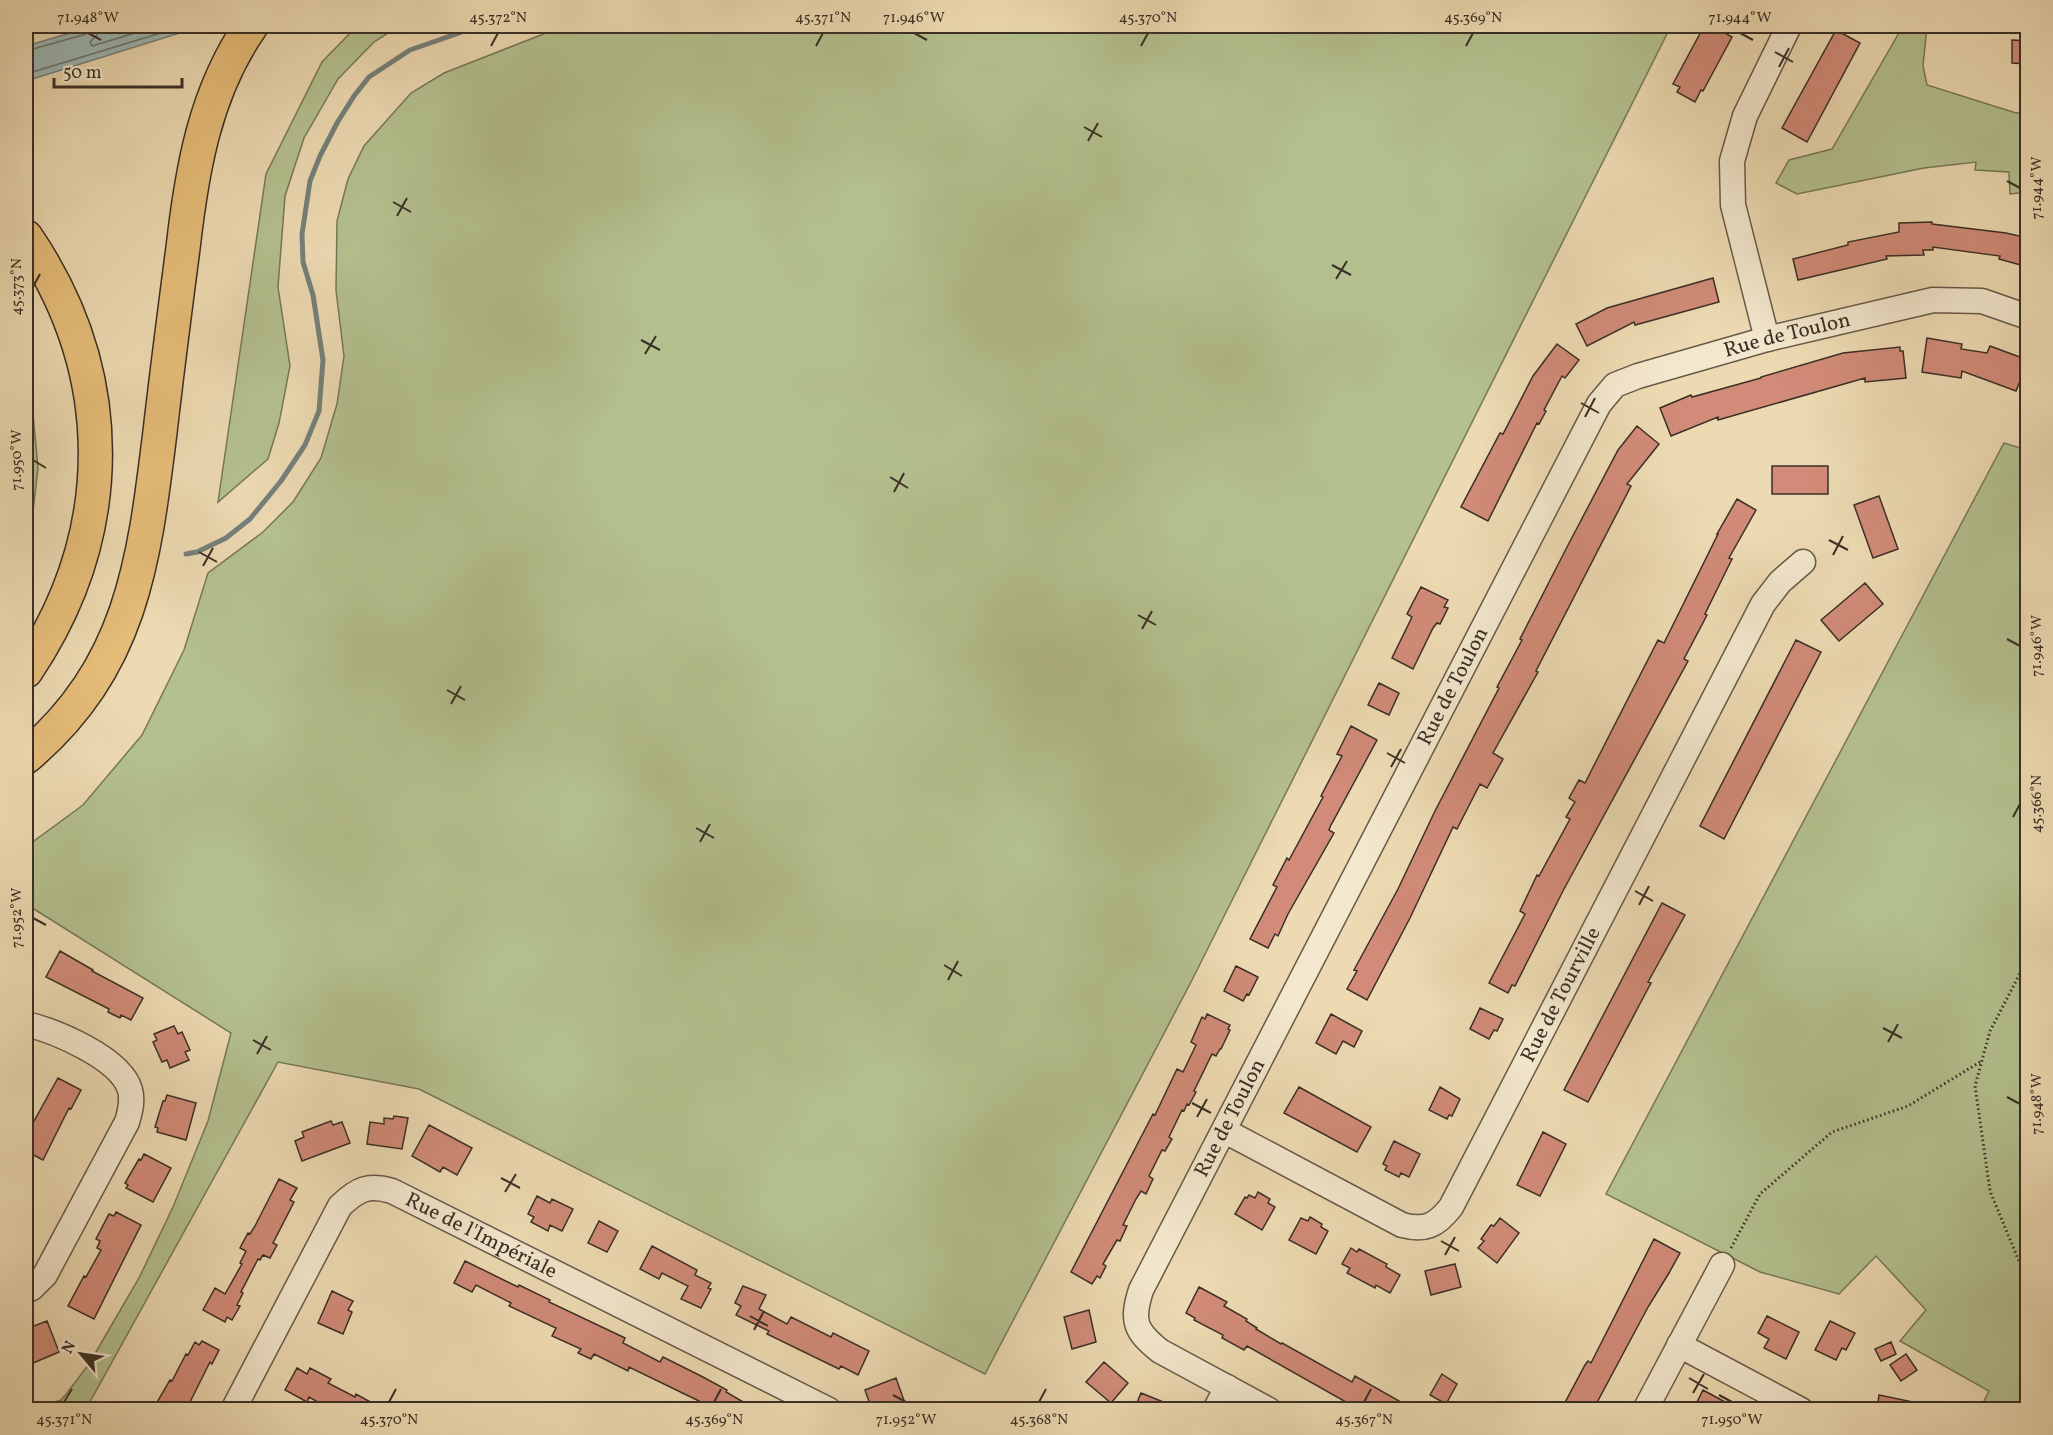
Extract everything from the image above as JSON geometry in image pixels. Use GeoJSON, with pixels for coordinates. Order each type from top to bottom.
{"type":"FeatureCollection","features":[{"type":"Feature","properties":{"kind":"highway"},"geometry":{"type":"LineString","coordinates":[[26,757],[64,719],[96,676],[118,634],[135,588],[148,523],[184,233],[195,163],[203,128],[218,84],[251,26]]}},
{"type":"Feature","properties":{"kind":"highway"},"geometry":{"type":"LineString","coordinates":[[26,237],[57,288],[79,344],[90,388],[95,454],[90,518],[77,572],[54,624],[26,671]]}},
{"type":"Feature","properties":{"kind":"street"},"geometry":{"type":"LineString","coordinates":[[1767,339],[1733,205],[1732,161],[1737,138],[1752,98],[1789,26]]}},
{"type":"Feature","properties":{"kind":"street","name":"Rue de Toulon"},"geometry":{"type":"LineString","coordinates":[[1269,1410],[1160,1351],[1145,1340],[1137,1324],[1135,1310],[1142,1290],[1599,404],[1615,385],[1638,376],[1767,339],[1933,300],[1982,302],[2028,317]]}},
{"type":"Feature","properties":{"kind":"street","name":"Rue de Tourville"},"geometry":{"type":"LineString","coordinates":[[1225,1131],[1402,1225],[1413,1228],[1428,1227],[1441,1220],[1456,1197],[1763,604],[1780,582],[1803,562]]}},
{"type":"Feature","properties":{"kind":"street"},"geometry":{"type":"LineString","coordinates":[[26,1024],[48,1030],[103,1058],[121,1072],[130,1090],[131,1107],[128,1122],[45,1275],[26,1291]]}},
{"type":"Feature","properties":{"kind":"street","name":"Rue de l'Impériale"},"geometry":{"type":"LineString","coordinates":[[236,1409],[340,1206],[354,1192],[378,1187],[403,1196],[829,1410]]}},
{"type":"Feature","properties":{"kind":"street"},"geometry":{"type":"LineString","coordinates":[[1645,1410],[1722,1266]]}},
{"type":"Feature","properties":{"kind":"street"},"geometry":{"type":"LineString","coordinates":[[1679,1346],[1802,1410]]}},
{"type":"Feature","properties":{"kind":"street"},"geometry":{"type":"LineString","coordinates":[[1215,1410],[1227,1387]]}},
{"type":"Feature","properties":{"kind":"path"},"geometry":{"type":"LineString","coordinates":[[2028,958],[1990,1030],[1975,1086],[1990,1191],[2028,1283]]}},
{"type":"Feature","properties":{"kind":"path"},"geometry":{"type":"LineString","coordinates":[[1722,1266],[1760,1194],[1832,1132],[1908,1106],[1982,1062]]}},
{"type":"Feature","properties":{"kind":"green space"},"geometry":{"type":"Polygon","coordinates":[[[357,26],[399,26],[374,42],[338,79],[304,138],[285,196],[278,287],[290,366],[279,423],[268,459],[218,502],[266,174],[322,62],[357,26]]]}},
{"type":"Feature","properties":{"kind":"green space"},"geometry":{"type":"Polygon","coordinates":[[[556,26],[1671,26],[1191,982],[985,1374],[419,1089],[278,1062],[86,1409],[32,1409],[61,1400],[67,1393],[89,1364],[139,1278],[173,1207],[208,1121],[231,1033],[26,904],[26,847],[83,805],[142,735],[184,650],[208,573],[263,532],[293,502],[321,458],[337,404],[344,356],[336,290],[337,221],[348,179],[364,146],[411,93],[444,73],[541,35],[556,26]]]}},
{"type":"Feature","properties":{"kind":"green space"},"geometry":{"type":"Polygon","coordinates":[[[1903,26],[1927,26],[1923,66],[1927,85],[2016,113],[2027,112],[2027,192],[2010,194],[2009,172],[1975,170],[1976,162],[1924,168],[1797,194],[1776,183],[1789,160],[1832,149],[1903,26]]]}},
{"type":"Feature","properties":{"kind":"green space"},"geometry":{"type":"Polygon","coordinates":[[[26,387],[33,414],[38,468],[30,537],[26,546],[26,387]]]}},
{"type":"Feature","properties":{"kind":"green space"},"geometry":{"type":"Polygon","coordinates":[[[2004,443],[2027,450],[2027,1409],[1980,1409],[1989,1391],[1900,1341],[1926,1310],[1876,1256],[1839,1294],[1760,1272],[1606,1194],[2004,443]]]}},
{"type":"Feature","properties":{"kind":"water"},"geometry":{"type":"Polygon","coordinates":[[[94,26],[183,26],[180,33],[26,81],[26,46],[94,26]]]}},
{"type":"Feature","properties":{"kind":"building"},"geometry":{"type":"Polygon","coordinates":[[[1704,26],[1726,26],[1723,32],[1732,37],[1695,102],[1677,92],[1680,87],[1673,84],[1704,26]]]}},
{"type":"Feature","properties":{"kind":"building"},"geometry":{"type":"Polygon","coordinates":[[[1836,30],[1860,43],[1807,142],[1782,128],[1836,30]]]}},
{"type":"Feature","properties":{"kind":"building"},"geometry":{"type":"Polygon","coordinates":[[[2012,40],[2028,41],[2028,64],[2012,63],[2012,40]]]}},
{"type":"Feature","properties":{"kind":"building"},"geometry":{"type":"Polygon","coordinates":[[[1932,222],[1932,224],[2028,238],[2028,267],[1999,259],[2000,256],[1933,247],[1933,250],[1923,250],[1924,255],[1886,256],[1887,259],[1798,280],[1793,259],[1848,245],[1848,242],[1899,232],[1899,223],[1932,222]]]}},
{"type":"Feature","properties":{"kind":"building"},"geometry":{"type":"Polygon","coordinates":[[[1713,278],[1719,302],[1635,325],[1634,322],[1587,346],[1576,324],[1607,308],[1713,278]]]}},
{"type":"Feature","properties":{"kind":"building"},"geometry":{"type":"Polygon","coordinates":[[[1927,338],[1962,344],[1961,349],[1987,353],[1990,346],[2025,359],[2022,365],[2026,366],[2016,391],[1962,371],[1961,378],[1922,372],[1927,338]]]}},
{"type":"Feature","properties":{"kind":"building"},"geometry":{"type":"Polygon","coordinates":[[[1557,344],[1579,360],[1565,378],[1562,376],[1488,521],[1461,507],[1533,376],[1557,344]]]}},
{"type":"Feature","properties":{"kind":"building"},"geometry":{"type":"Polygon","coordinates":[[[1900,347],[1900,351],[1903,351],[1906,378],[1865,382],[1865,378],[1718,420],[1718,417],[1671,436],[1660,408],[1691,395],[1692,397],[1761,378],[1843,353],[1900,347]]]}},
{"type":"Feature","properties":{"kind":"building"},"geometry":{"type":"Polygon","coordinates":[[[1637,426],[1659,444],[1627,484],[1631,486],[1536,671],[1538,672],[1493,753],[1503,759],[1487,788],[1480,784],[1457,829],[1453,827],[1410,918],[1367,1000],[1347,989],[1357,971],[1354,970],[1398,889],[1567,547],[1618,450],[1637,426]]]}},
{"type":"Feature","properties":{"kind":"building"},"geometry":{"type":"Polygon","coordinates":[[[1772,466],[1828,466],[1828,494],[1772,494],[1772,466]]]}},
{"type":"Feature","properties":{"kind":"building"},"geometry":{"type":"Polygon","coordinates":[[[1879,496],[1898,549],[1873,558],[1854,505],[1879,496]]]}},
{"type":"Feature","properties":{"kind":"building"},"geometry":{"type":"Polygon","coordinates":[[[1737,499],[1756,510],[1729,558],[1732,559],[1684,659],[1688,661],[1564,889],[1515,986],[1512,985],[1508,993],[1489,983],[1525,914],[1520,911],[1537,875],[1539,876],[1570,819],[1566,817],[1575,802],[1569,798],[1579,780],[1585,783],[1658,640],[1664,643],[1717,534],[1737,499]]]}},
{"type":"Feature","properties":{"kind":"building"},"geometry":{"type":"Polygon","coordinates":[[[1865,583],[1883,604],[1839,641],[1821,620],[1865,583]]]}},
{"type":"Feature","properties":{"kind":"building"},"geometry":{"type":"Polygon","coordinates":[[[1421,587],[1448,600],[1444,607],[1448,608],[1440,624],[1437,623],[1433,628],[1413,669],[1392,658],[1412,617],[1407,614],[1421,587]]]}},
{"type":"Feature","properties":{"kind":"building"},"geometry":{"type":"Polygon","coordinates":[[[1796,640],[1821,652],[1724,839],[1700,826],[1796,640]]]}},
{"type":"Feature","properties":{"kind":"building"},"geometry":{"type":"Polygon","coordinates":[[[1379,683],[1399,693],[1389,715],[1368,705],[1379,683]]]}},
{"type":"Feature","properties":{"kind":"building"},"geometry":{"type":"Polygon","coordinates":[[[1351,726],[1377,740],[1330,827],[1329,830],[1334,833],[1278,936],[1275,934],[1268,948],[1250,939],[1277,887],[1273,885],[1323,797],[1321,796],[1342,756],[1337,754],[1351,726]]]}},
{"type":"Feature","properties":{"kind":"building"},"geometry":{"type":"Polygon","coordinates":[[[1662,903],[1685,915],[1648,982],[1651,983],[1588,1102],[1564,1090],[1662,903]]]}},
{"type":"Feature","properties":{"kind":"building"},"geometry":{"type":"Polygon","coordinates":[[[60,951],[143,998],[131,1020],[108,1012],[109,1009],[46,977],[60,951]]]}},
{"type":"Feature","properties":{"kind":"building"},"geometry":{"type":"Polygon","coordinates":[[[1236,966],[1258,977],[1249,995],[1247,994],[1243,1001],[1224,991],[1236,966]]]}},
{"type":"Feature","properties":{"kind":"building"},"geometry":{"type":"Polygon","coordinates":[[[1480,1008],[1503,1019],[1497,1031],[1494,1030],[1489,1039],[1470,1029],[1480,1008]]]}},
{"type":"Feature","properties":{"kind":"building"},"geometry":{"type":"Polygon","coordinates":[[[1207,1014],[1230,1025],[1228,1029],[1230,1030],[1216,1056],[1212,1054],[1189,1105],[1187,1104],[1184,1111],[1182,1110],[1169,1137],[1172,1139],[1165,1151],[1162,1150],[1149,1176],[1153,1179],[1146,1194],[1141,1191],[1136,1199],[1123,1225],[1127,1226],[1120,1241],[1117,1240],[1103,1264],[1106,1266],[1100,1278],[1097,1276],[1092,1284],[1071,1272],[1177,1069],[1183,1072],[1196,1045],[1191,1042],[1202,1017],[1205,1019],[1207,1014]]]}},
{"type":"Feature","properties":{"kind":"building"},"geometry":{"type":"Polygon","coordinates":[[[1331,1014],[1362,1031],[1354,1047],[1343,1041],[1336,1054],[1316,1043],[1331,1014]]]}},
{"type":"Feature","properties":{"kind":"building"},"geometry":{"type":"Polygon","coordinates":[[[174,1026],[178,1034],[182,1032],[190,1050],[185,1052],[189,1060],[170,1068],[167,1060],[162,1062],[153,1042],[157,1040],[154,1034],[174,1026]]]}},
{"type":"Feature","properties":{"kind":"building"},"geometry":{"type":"Polygon","coordinates":[[[58,1078],[81,1090],[71,1109],[69,1108],[43,1160],[26,1151],[32,1134],[28,1132],[58,1078]]]}},
{"type":"Feature","properties":{"kind":"building"},"geometry":{"type":"Polygon","coordinates":[[[1299,1087],[1371,1127],[1357,1152],[1284,1113],[1299,1087]]]}},
{"type":"Feature","properties":{"kind":"building"},"geometry":{"type":"Polygon","coordinates":[[[1440,1087],[1460,1099],[1452,1116],[1449,1115],[1447,1119],[1429,1110],[1440,1087]]]}},
{"type":"Feature","properties":{"kind":"building"},"geometry":{"type":"Polygon","coordinates":[[[167,1095],[196,1103],[186,1140],[157,1132],[158,1128],[155,1127],[167,1095]]]}},
{"type":"Feature","properties":{"kind":"building"},"geometry":{"type":"Polygon","coordinates":[[[394,1116],[408,1118],[402,1149],[367,1144],[370,1122],[384,1124],[384,1118],[393,1119],[394,1116]]]}},
{"type":"Feature","properties":{"kind":"building"},"geometry":{"type":"Polygon","coordinates":[[[331,1121],[333,1125],[342,1122],[350,1143],[302,1161],[295,1141],[304,1137],[302,1132],[331,1121]]]}},
{"type":"Feature","properties":{"kind":"building"},"geometry":{"type":"Polygon","coordinates":[[[429,1125],[472,1148],[457,1175],[443,1167],[440,1172],[412,1156],[429,1125]]]}},
{"type":"Feature","properties":{"kind":"building"},"geometry":{"type":"Polygon","coordinates":[[[1543,1132],[1566,1144],[1540,1196],[1517,1185],[1543,1132]]]}},
{"type":"Feature","properties":{"kind":"building"},"geometry":{"type":"Polygon","coordinates":[[[1394,1141],[1420,1154],[1409,1177],[1401,1173],[1399,1177],[1385,1170],[1387,1166],[1383,1164],[1394,1141]]]}},
{"type":"Feature","properties":{"kind":"building"},"geometry":{"type":"Polygon","coordinates":[[[144,1154],[171,1168],[153,1202],[126,1188],[128,1185],[125,1183],[144,1154]]]}},
{"type":"Feature","properties":{"kind":"building"},"geometry":{"type":"Polygon","coordinates":[[[279,1179],[297,1188],[290,1200],[294,1202],[273,1243],[277,1245],[270,1258],[263,1255],[260,1260],[258,1259],[241,1292],[243,1293],[237,1305],[240,1306],[232,1320],[227,1317],[225,1322],[203,1310],[215,1288],[225,1294],[242,1264],[240,1263],[246,1251],[240,1248],[248,1233],[250,1234],[255,1226],[279,1179]]]}},
{"type":"Feature","properties":{"kind":"building"},"geometry":{"type":"Polygon","coordinates":[[[1258,1192],[1270,1199],[1268,1203],[1275,1207],[1262,1230],[1235,1214],[1245,1197],[1249,1195],[1255,1198],[1258,1192]]]}},
{"type":"Feature","properties":{"kind":"building"},"geometry":{"type":"Polygon","coordinates":[[[537,1196],[550,1203],[552,1199],[573,1209],[562,1231],[550,1225],[548,1231],[531,1222],[534,1217],[528,1214],[537,1196]]]}},
{"type":"Feature","properties":{"kind":"building"},"geometry":{"type":"Polygon","coordinates":[[[116,1212],[141,1225],[94,1319],[68,1306],[101,1250],[97,1248],[100,1241],[96,1239],[109,1214],[114,1216],[116,1212]]]}},
{"type":"Feature","properties":{"kind":"building"},"geometry":{"type":"Polygon","coordinates":[[[1310,1217],[1322,1224],[1321,1227],[1328,1231],[1316,1254],[1289,1240],[1301,1218],[1308,1221],[1310,1217]]]}},
{"type":"Feature","properties":{"kind":"building"},"geometry":{"type":"Polygon","coordinates":[[[1500,1218],[1519,1233],[1497,1263],[1478,1248],[1484,1241],[1481,1239],[1491,1225],[1494,1226],[1500,1218]]]}},
{"type":"Feature","properties":{"kind":"building"},"geometry":{"type":"Polygon","coordinates":[[[599,1221],[618,1231],[607,1252],[588,1243],[599,1221]]]}},
{"type":"Feature","properties":{"kind":"building"},"geometry":{"type":"Polygon","coordinates":[[[1654,1239],[1680,1253],[1648,1307],[1593,1410],[1561,1410],[1585,1365],[1588,1361],[1591,1363],[1654,1239]]]}},
{"type":"Feature","properties":{"kind":"building"},"geometry":{"type":"Polygon","coordinates":[[[652,1246],[697,1270],[695,1275],[711,1283],[708,1288],[711,1289],[701,1308],[681,1299],[688,1286],[662,1273],[659,1279],[640,1269],[652,1246]]]}},
{"type":"Feature","properties":{"kind":"building"},"geometry":{"type":"Polygon","coordinates":[[[1351,1248],[1357,1252],[1359,1249],[1387,1264],[1386,1267],[1400,1275],[1390,1293],[1347,1273],[1350,1268],[1342,1264],[1351,1248]]]}},
{"type":"Feature","properties":{"kind":"building"},"geometry":{"type":"Polygon","coordinates":[[[465,1261],[625,1338],[623,1343],[660,1362],[663,1357],[701,1376],[757,1410],[697,1410],[699,1401],[629,1367],[628,1371],[594,1354],[591,1359],[578,1353],[581,1349],[552,1336],[556,1328],[509,1306],[511,1303],[476,1285],[472,1292],[454,1283],[465,1261]]]}},
{"type":"Feature","properties":{"kind":"building"},"geometry":{"type":"Polygon","coordinates":[[[1455,1264],[1461,1287],[1431,1295],[1425,1271],[1455,1264]]]}},
{"type":"Feature","properties":{"kind":"building"},"geometry":{"type":"Polygon","coordinates":[[[743,1286],[766,1295],[759,1309],[787,1324],[791,1317],[831,1337],[833,1333],[869,1351],[858,1375],[841,1366],[839,1369],[767,1334],[769,1331],[736,1315],[741,1306],[735,1303],[743,1286]]]}},
{"type":"Feature","properties":{"kind":"building"},"geometry":{"type":"Polygon","coordinates":[[[1199,1287],[1227,1302],[1224,1306],[1247,1319],[1246,1321],[1256,1329],[1281,1344],[1352,1382],[1355,1376],[1415,1410],[1360,1410],[1247,1346],[1244,1350],[1222,1338],[1223,1335],[1194,1320],[1195,1318],[1186,1313],[1199,1287]]]}},
{"type":"Feature","properties":{"kind":"building"},"geometry":{"type":"Polygon","coordinates":[[[332,1291],[353,1301],[348,1310],[352,1312],[343,1334],[318,1323],[332,1291]]]}},
{"type":"Feature","properties":{"kind":"building"},"geometry":{"type":"Polygon","coordinates":[[[1089,1310],[1096,1342],[1072,1349],[1064,1317],[1089,1310]]]}},
{"type":"Feature","properties":{"kind":"building"},"geometry":{"type":"Polygon","coordinates":[[[1767,1316],[1799,1332],[1786,1359],[1764,1348],[1769,1339],[1758,1333],[1767,1316]]]}},
{"type":"Feature","properties":{"kind":"building"},"geometry":{"type":"Polygon","coordinates":[[[47,1321],[59,1352],[26,1366],[26,1329],[47,1321]]]}},
{"type":"Feature","properties":{"kind":"building"},"geometry":{"type":"Polygon","coordinates":[[[1830,1321],[1855,1333],[1846,1350],[1842,1348],[1836,1360],[1815,1350],[1830,1321]]]}},
{"type":"Feature","properties":{"kind":"building"},"geometry":{"type":"Polygon","coordinates":[[[202,1341],[219,1350],[212,1364],[210,1362],[186,1410],[165,1410],[156,1404],[170,1380],[172,1381],[186,1354],[188,1355],[195,1342],[199,1345],[202,1341]]]}},
{"type":"Feature","properties":{"kind":"building"},"geometry":{"type":"Polygon","coordinates":[[[1891,1342],[1896,1354],[1881,1361],[1875,1349],[1891,1342]]]}},
{"type":"Feature","properties":{"kind":"building"},"geometry":{"type":"Polygon","coordinates":[[[1906,1354],[1917,1370],[1901,1381],[1890,1365],[1906,1354]]]}},
{"type":"Feature","properties":{"kind":"building"},"geometry":{"type":"Polygon","coordinates":[[[1104,1362],[1128,1383],[1111,1403],[1086,1382],[1104,1362]]]}},
{"type":"Feature","properties":{"kind":"building"},"geometry":{"type":"Polygon","coordinates":[[[297,1368],[307,1374],[310,1368],[331,1379],[328,1383],[355,1397],[356,1394],[385,1410],[332,1410],[309,1397],[307,1402],[285,1390],[297,1368]]]}},
{"type":"Feature","properties":{"kind":"building"},"geometry":{"type":"Polygon","coordinates":[[[1442,1374],[1457,1384],[1446,1404],[1430,1395],[1442,1374]]]}},
{"type":"Feature","properties":{"kind":"building"},"geometry":{"type":"Polygon","coordinates":[[[896,1378],[906,1406],[897,1410],[872,1410],[865,1390],[896,1378]]]}},
{"type":"Feature","properties":{"kind":"building"},"geometry":{"type":"Polygon","coordinates":[[[1703,1390],[1740,1410],[1693,1410],[1703,1390]]]}},
{"type":"Feature","properties":{"kind":"building"},"geometry":{"type":"Polygon","coordinates":[[[1141,1393],[1181,1409],[1181,1410],[1134,1410],[1141,1393]]]}},
{"type":"Feature","properties":{"kind":"building"},"geometry":{"type":"Polygon","coordinates":[[[1879,1395],[1918,1403],[1918,1410],[1877,1410],[1879,1395]]]}},
{"type":"Feature","properties":{"kind":"waterway"},"geometry":{"type":"LineString","coordinates":[[186,554],[197,552],[226,538],[250,519],[281,481],[305,445],[319,411],[323,360],[313,295],[303,262],[302,234],[310,181],[337,123],[369,77],[410,50],[479,26]]}}]}
